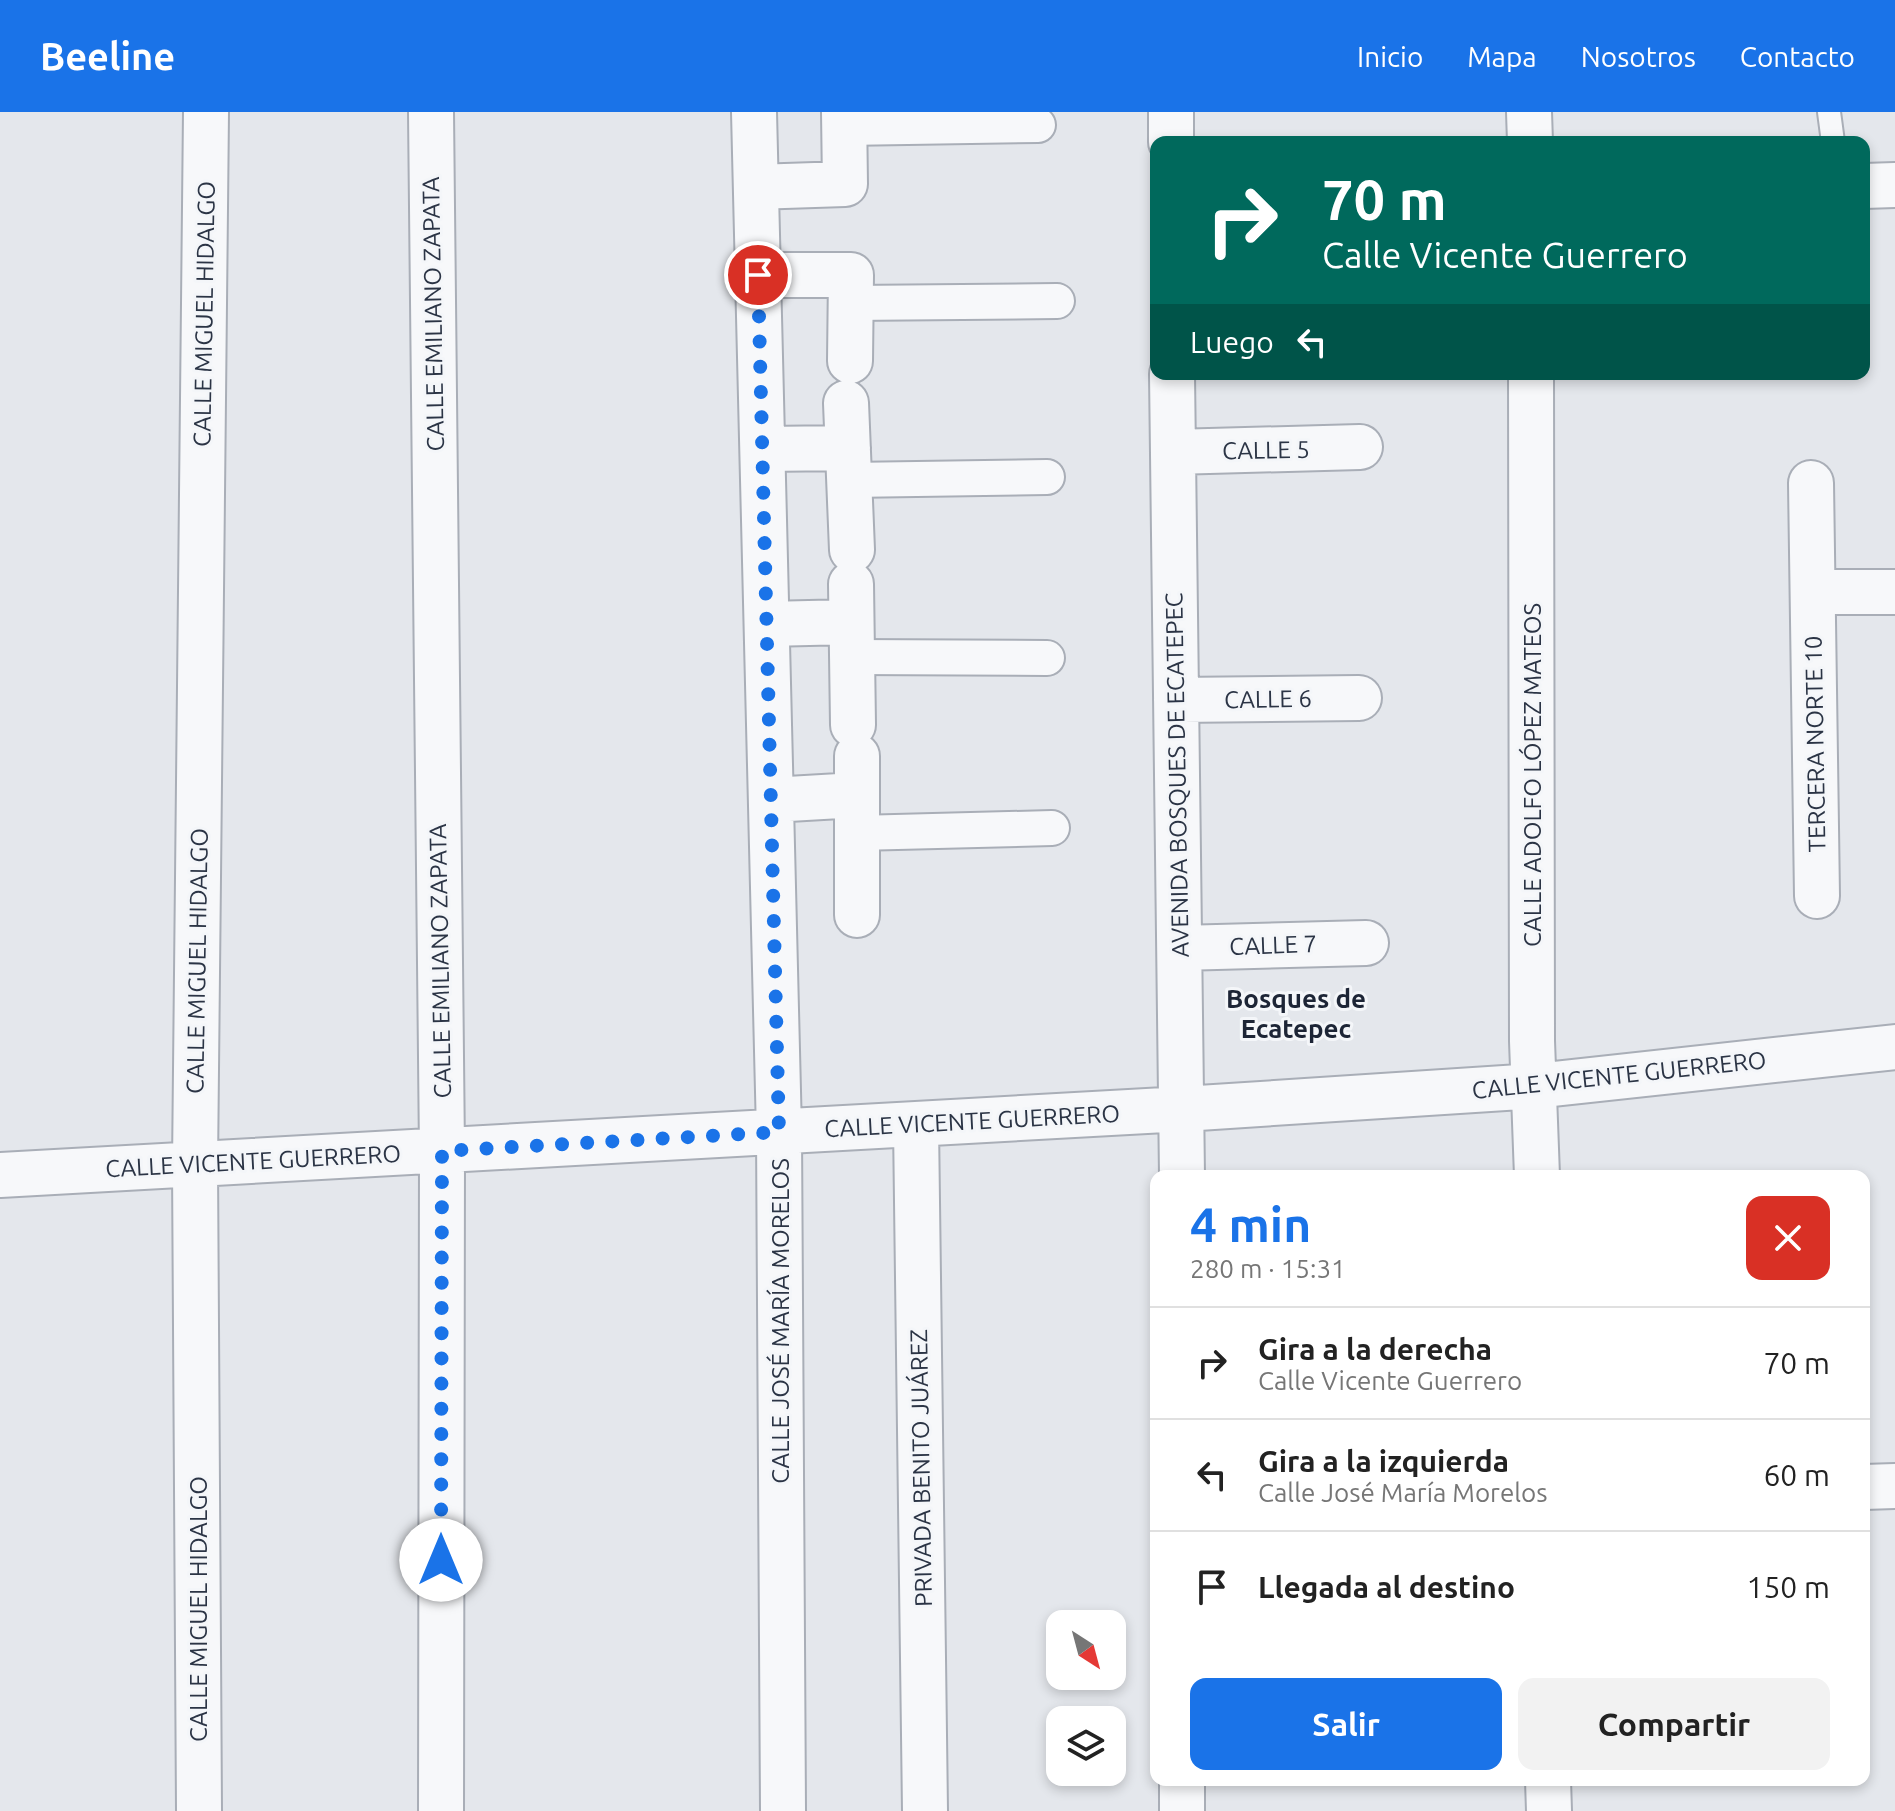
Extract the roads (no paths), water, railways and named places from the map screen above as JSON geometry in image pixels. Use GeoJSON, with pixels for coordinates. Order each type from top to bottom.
{"type":"FeatureCollection","features":[{"type":"Feature","properties":{"kind":"street","name":"CALLE MIGUEL HIDALGO"},"geometry":{"type":"LineString","coordinates":[[199,1811],[195,1165],[206,112]]}},
{"type":"Feature","properties":{"kind":"street","name":"CALLE EMILIANO ZAPATA"},"geometry":{"type":"LineString","coordinates":[[431,112],[442,1151],[441,1811]]}},
{"type":"Feature","properties":{"kind":"street","name":"CALLE JOSÉ MARÍA MORELOS"},"geometry":{"type":"LineString","coordinates":[[754,112],[779,1132],[783,1811]]}},
{"type":"Feature","properties":{"kind":"street"},"geometry":{"type":"LineString","coordinates":[[1171,112],[1171,136]]}},
{"type":"Feature","properties":{"kind":"street"},"geometry":{"type":"LineString","coordinates":[[1529,112],[1530,136]]}},
{"type":"Feature","properties":{"kind":"street"},"geometry":{"type":"LineString","coordinates":[[756,187],[845,184],[844,120],[1038,125]]}},
{"type":"Feature","properties":{"kind":"street"},"geometry":{"type":"LineString","coordinates":[[1870,186],[1895,185]]}},
{"type":"Feature","properties":{"kind":"street"},"geometry":{"type":"LineString","coordinates":[[758,275],[851,275],[848,464],[857,915]]}},
{"type":"Feature","properties":{"kind":"street"},"geometry":{"type":"LineString","coordinates":[[851,303],[1057,301]]}},
{"type":"Feature","properties":{"kind":"street","name":"AVENIDA BOSQUES DE ECATEPEC"},"geometry":{"type":"LineString","coordinates":[[1172,380],[1182,1170]]}},
{"type":"Feature","properties":{"kind":"street","name":"CALLE ADOLFO LÓPEZ MATEOS"},"geometry":{"type":"LineString","coordinates":[[1531,380],[1532,1009],[1537,1170]]}},
{"type":"Feature","properties":{"kind":"street","name":"CALLE 5"},"geometry":{"type":"LineString","coordinates":[[1173,452],[1360,447]]}},
{"type":"Feature","properties":{"kind":"street"},"geometry":{"type":"LineString","coordinates":[[763,449],[848,464],[1047,477]]}},
{"type":"Feature","properties":{"kind":"street","name":"TERCERA NORTE 10"},"geometry":{"type":"LineString","coordinates":[[1811,483],[1817,896]]}},
{"type":"Feature","properties":{"kind":"street"},"geometry":{"type":"LineString","coordinates":[[1813,592],[1895,592]]}},
{"type":"Feature","properties":{"kind":"street"},"geometry":{"type":"LineString","coordinates":[[767,624],[852,603],[1047,658]]}},
{"type":"Feature","properties":{"kind":"street","name":"CALLE 6"},"geometry":{"type":"LineString","coordinates":[[1176,700],[1359,698]]}},
{"type":"Feature","properties":{"kind":"street"},"geometry":{"type":"LineString","coordinates":[[771,800],[856,777],[1052,828]]}},
{"type":"Feature","properties":{"kind":"street","name":"CALLE 7"},"geometry":{"type":"LineString","coordinates":[[1180,948],[1366,943]]}},
{"type":"Feature","properties":{"kind":"street","name":"CALLE VICENTE GUERRERO"},"geometry":{"type":"LineString","coordinates":[[0,1175],[916,1125],[1535,1086],[1895,1047]]}},
{"type":"Feature","properties":{"kind":"street","name":"PRIVADA BENITO JUÁREZ"},"geometry":{"type":"LineString","coordinates":[[916,1125],[925,1811]]}},
{"type":"Feature","properties":{"kind":"street"},"geometry":{"type":"LineString","coordinates":[[1870,1487],[1895,1486]]}},
{"type":"Feature","properties":{"kind":"street"},"geometry":{"type":"LineString","coordinates":[[1182,1786],[1182,1811]]}},
{"type":"Feature","properties":{"kind":"street"},"geometry":{"type":"LineString","coordinates":[[1548,1786],[1549,1811]]}},
{"type":"Feature","properties":{"kind":"lane"},"geometry":{"type":"LineString","coordinates":[[1829,112],[1832,136]]}},
{"type":"Feature","properties":{"kind":"district","name":"Bosques de Ecatepec"},"geometry":{"type":"Point","coordinates":[1296,1013]}}]}
